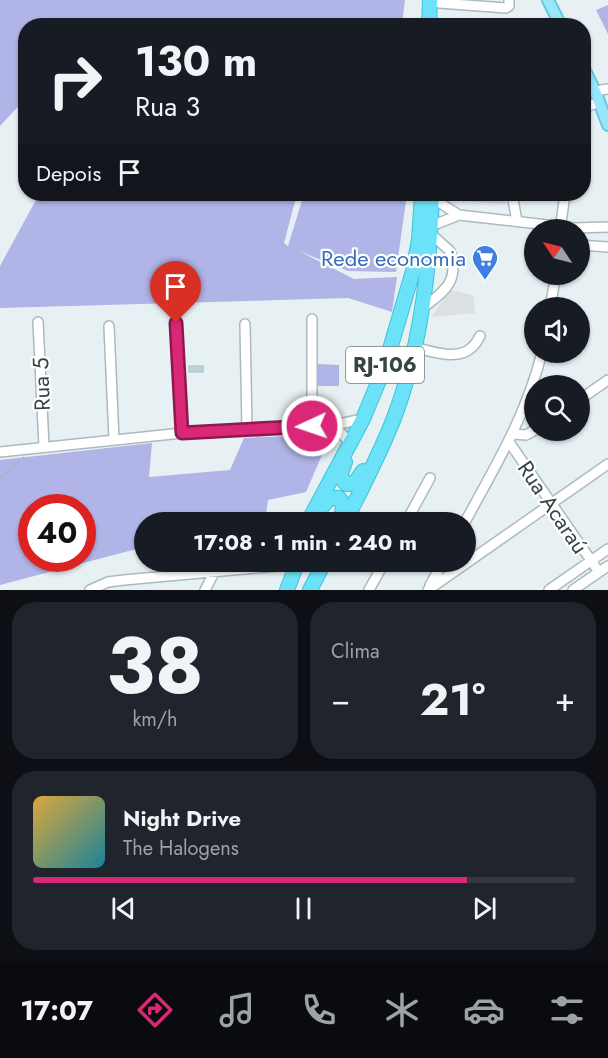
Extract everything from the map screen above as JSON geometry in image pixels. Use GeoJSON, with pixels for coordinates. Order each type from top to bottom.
{"type":"FeatureCollection","features":[{"type":"Feature","properties":{"kind":"highway"},"geometry":{"type":"LineString","coordinates":[[431,18],[436,1]]}},
{"type":"Feature","properties":{"kind":"highway"},"geometry":{"type":"LineString","coordinates":[[436,1],[437,18]]}},
{"type":"Feature","properties":{"kind":"highway","name":"RJ-106"},"geometry":{"type":"LineString","coordinates":[[313,512],[363,419],[382,375],[413,271],[428,201]]}},
{"type":"Feature","properties":{"kind":"highway","name":"RJ-106"},"geometry":{"type":"LineString","coordinates":[[350,512],[394,418],[413,351],[423,308],[430,230],[429,201]]}},
{"type":"Feature","properties":{"kind":"highway"},"geometry":{"type":"LineString","coordinates":[[382,375],[381,387],[371,413],[341,472],[341,479],[346,484],[355,483],[373,454],[391,413],[404,370],[413,351]]}},
{"type":"Feature","properties":{"kind":"highway"},"geometry":{"type":"LineString","coordinates":[[320,512],[326,501],[334,497],[343,502],[342,512]]}},
{"type":"Feature","properties":{"kind":"highway"},"geometry":{"type":"LineString","coordinates":[[281,590],[288,572]]}},
{"type":"Feature","properties":{"kind":"highway"},"geometry":{"type":"LineString","coordinates":[[287,590],[290,572]]}},
{"type":"Feature","properties":{"kind":"highway"},"geometry":{"type":"LineString","coordinates":[[305,590],[314,572]]}},
{"type":"Feature","properties":{"kind":"highway"},"geometry":{"type":"LineString","coordinates":[[310,590],[319,572]]}},
{"type":"Feature","properties":{"kind":"main road"},"geometry":{"type":"LineString","coordinates":[[548,0],[557,18]]}},
{"type":"Feature","properties":{"kind":"main road"},"geometry":{"type":"LineString","coordinates":[[591,83],[608,125]]}},
{"type":"Feature","properties":{"kind":"street"},"geometry":{"type":"LineString","coordinates":[[436,1],[506,8],[509,6],[509,0]]}},
{"type":"Feature","properties":{"kind":"street"},"geometry":{"type":"LineString","coordinates":[[595,91],[608,89]]}},
{"type":"Feature","properties":{"kind":"street"},"geometry":{"type":"LineString","coordinates":[[591,105],[600,102]]}},
{"type":"Feature","properties":{"kind":"street"},"geometry":{"type":"LineString","coordinates":[[438,201],[459,215],[524,222]]}},
{"type":"Feature","properties":{"kind":"street"},"geometry":{"type":"LineString","coordinates":[[513,201],[517,221]]}},
{"type":"Feature","properties":{"kind":"street"},"geometry":{"type":"LineString","coordinates":[[561,219],[564,201]]}},
{"type":"Feature","properties":{"kind":"street"},"geometry":{"type":"LineString","coordinates":[[423,308],[446,289],[452,279],[450,251],[430,230],[459,215]]}},
{"type":"Feature","properties":{"kind":"street"},"geometry":{"type":"LineString","coordinates":[[590,228],[608,227]]}},
{"type":"Feature","properties":{"kind":"street"},"geometry":{"type":"LineString","coordinates":[[590,246],[608,247]]}},
{"type":"Feature","properties":{"kind":"street"},"geometry":{"type":"LineString","coordinates":[[312,319],[312,426]]}},
{"type":"Feature","properties":{"kind":"street","name":"Rua 5"},"geometry":{"type":"LineString","coordinates":[[38,322],[44,447]]}},
{"type":"Feature","properties":{"kind":"street"},"geometry":{"type":"LineString","coordinates":[[176,323],[182,433]]}},
{"type":"Feature","properties":{"kind":"street"},"geometry":{"type":"LineString","coordinates":[[245,324],[247,430]]}},
{"type":"Feature","properties":{"kind":"street"},"geometry":{"type":"LineString","coordinates":[[109,326],[114,440]]}},
{"type":"Feature","properties":{"kind":"street"},"geometry":{"type":"LineString","coordinates":[[413,351],[457,354],[470,350],[480,336]]}},
{"type":"Feature","properties":{"kind":"street"},"geometry":{"type":"LineString","coordinates":[[470,512],[511,438],[530,395],[539,363]]}},
{"type":"Feature","properties":{"kind":"street"},"geometry":{"type":"LineString","coordinates":[[590,392],[608,380]]}},
{"type":"Feature","properties":{"kind":"street"},"geometry":{"type":"LineString","coordinates":[[0,452],[182,433],[334,425],[363,419]]}},
{"type":"Feature","properties":{"kind":"street"},"geometry":{"type":"LineString","coordinates":[[334,425],[349,442]]}},
{"type":"Feature","properties":{"kind":"street"},"geometry":{"type":"LineString","coordinates":[[511,438],[524,435]]}},
{"type":"Feature","properties":{"kind":"street","name":"Rua Acaraú"},"geometry":{"type":"LineString","coordinates":[[511,438],[550,504],[599,572]]}},
{"type":"Feature","properties":{"kind":"street"},"geometry":{"type":"LineString","coordinates":[[476,555],[608,464]]}},
{"type":"Feature","properties":{"kind":"street"},"geometry":{"type":"LineString","coordinates":[[411,512],[430,478]]}},
{"type":"Feature","properties":{"kind":"street"},"geometry":{"type":"LineString","coordinates":[[549,590],[608,549]]}},
{"type":"Feature","properties":{"kind":"street"},"geometry":{"type":"LineString","coordinates":[[573,590],[608,566]]}},
{"type":"Feature","properties":{"kind":"street"},"geometry":{"type":"LineString","coordinates":[[90,590],[108,582],[205,572]]}},
{"type":"Feature","properties":{"kind":"street"},"geometry":{"type":"LineString","coordinates":[[205,590],[214,572]]}},
{"type":"Feature","properties":{"kind":"street"},"geometry":{"type":"LineString","coordinates":[[369,590],[379,572]]}},
{"type":"Feature","properties":{"kind":"street"},"geometry":{"type":"LineString","coordinates":[[428,590],[438,572]]}},
{"type":"Feature","properties":{"kind":"street"},"geometry":{"type":"LineString","coordinates":[[428,590],[453,572]]}},
{"type":"Feature","properties":{"kind":"path"},"geometry":{"type":"LineString","coordinates":[[0,478],[32,449]]}},
{"type":"Feature","properties":{"kind":"shaded area"},"geometry":{"type":"Polygon","coordinates":[[[0,0],[405,0],[403,18],[18,18],[18,107],[0,126],[0,0]]]}},
{"type":"Feature","properties":{"kind":"shaded area"},"geometry":{"type":"Polygon","coordinates":[[[608,5],[608,34],[596,10],[608,5]]]}},
{"type":"Feature","properties":{"kind":"shaded area"},"geometry":{"type":"Polygon","coordinates":[[[35,201],[295,201],[284,243],[288,246],[302,201],[406,201],[396,272],[348,271],[299,251],[354,279],[397,277],[392,312],[348,298],[0,308],[0,266],[35,201]]]}},
{"type":"Feature","properties":{"kind":"shaded area"},"geometry":{"type":"Polygon","coordinates":[[[466,201],[505,201],[505,204],[466,201]]]}},
{"type":"Feature","properties":{"kind":"shaded area"},"geometry":{"type":"Polygon","coordinates":[[[450,290],[473,295],[475,313],[431,317],[450,290]]]}},
{"type":"Feature","properties":{"kind":"shaded area"},"geometry":{"type":"Polygon","coordinates":[[[317,364],[339,365],[339,386],[316,386],[317,364]]]}},
{"type":"Feature","properties":{"kind":"shaded area"},"geometry":{"type":"Polygon","coordinates":[[[331,434],[306,492],[268,500],[266,512],[134,512],[134,550],[96,560],[96,494],[18,494],[18,572],[49,572],[0,585],[0,460],[152,443],[149,477],[230,470],[244,438],[331,434]]]}},
{"type":"Feature","properties":{"kind":"building"},"geometry":{"type":"Polygon","coordinates":[[[189,366],[203,366],[203,372],[189,372],[189,366]]]}},
{"type":"Feature","properties":{"kind":"place","name":"Rede economia"},"geometry":{"type":"Point","coordinates":[485,281]}},
{"type":"Feature","properties":{"kind":"route"},"geometry":{"type":"LineString","coordinates":[[176,323],[182,433],[312,426]]}}]}
